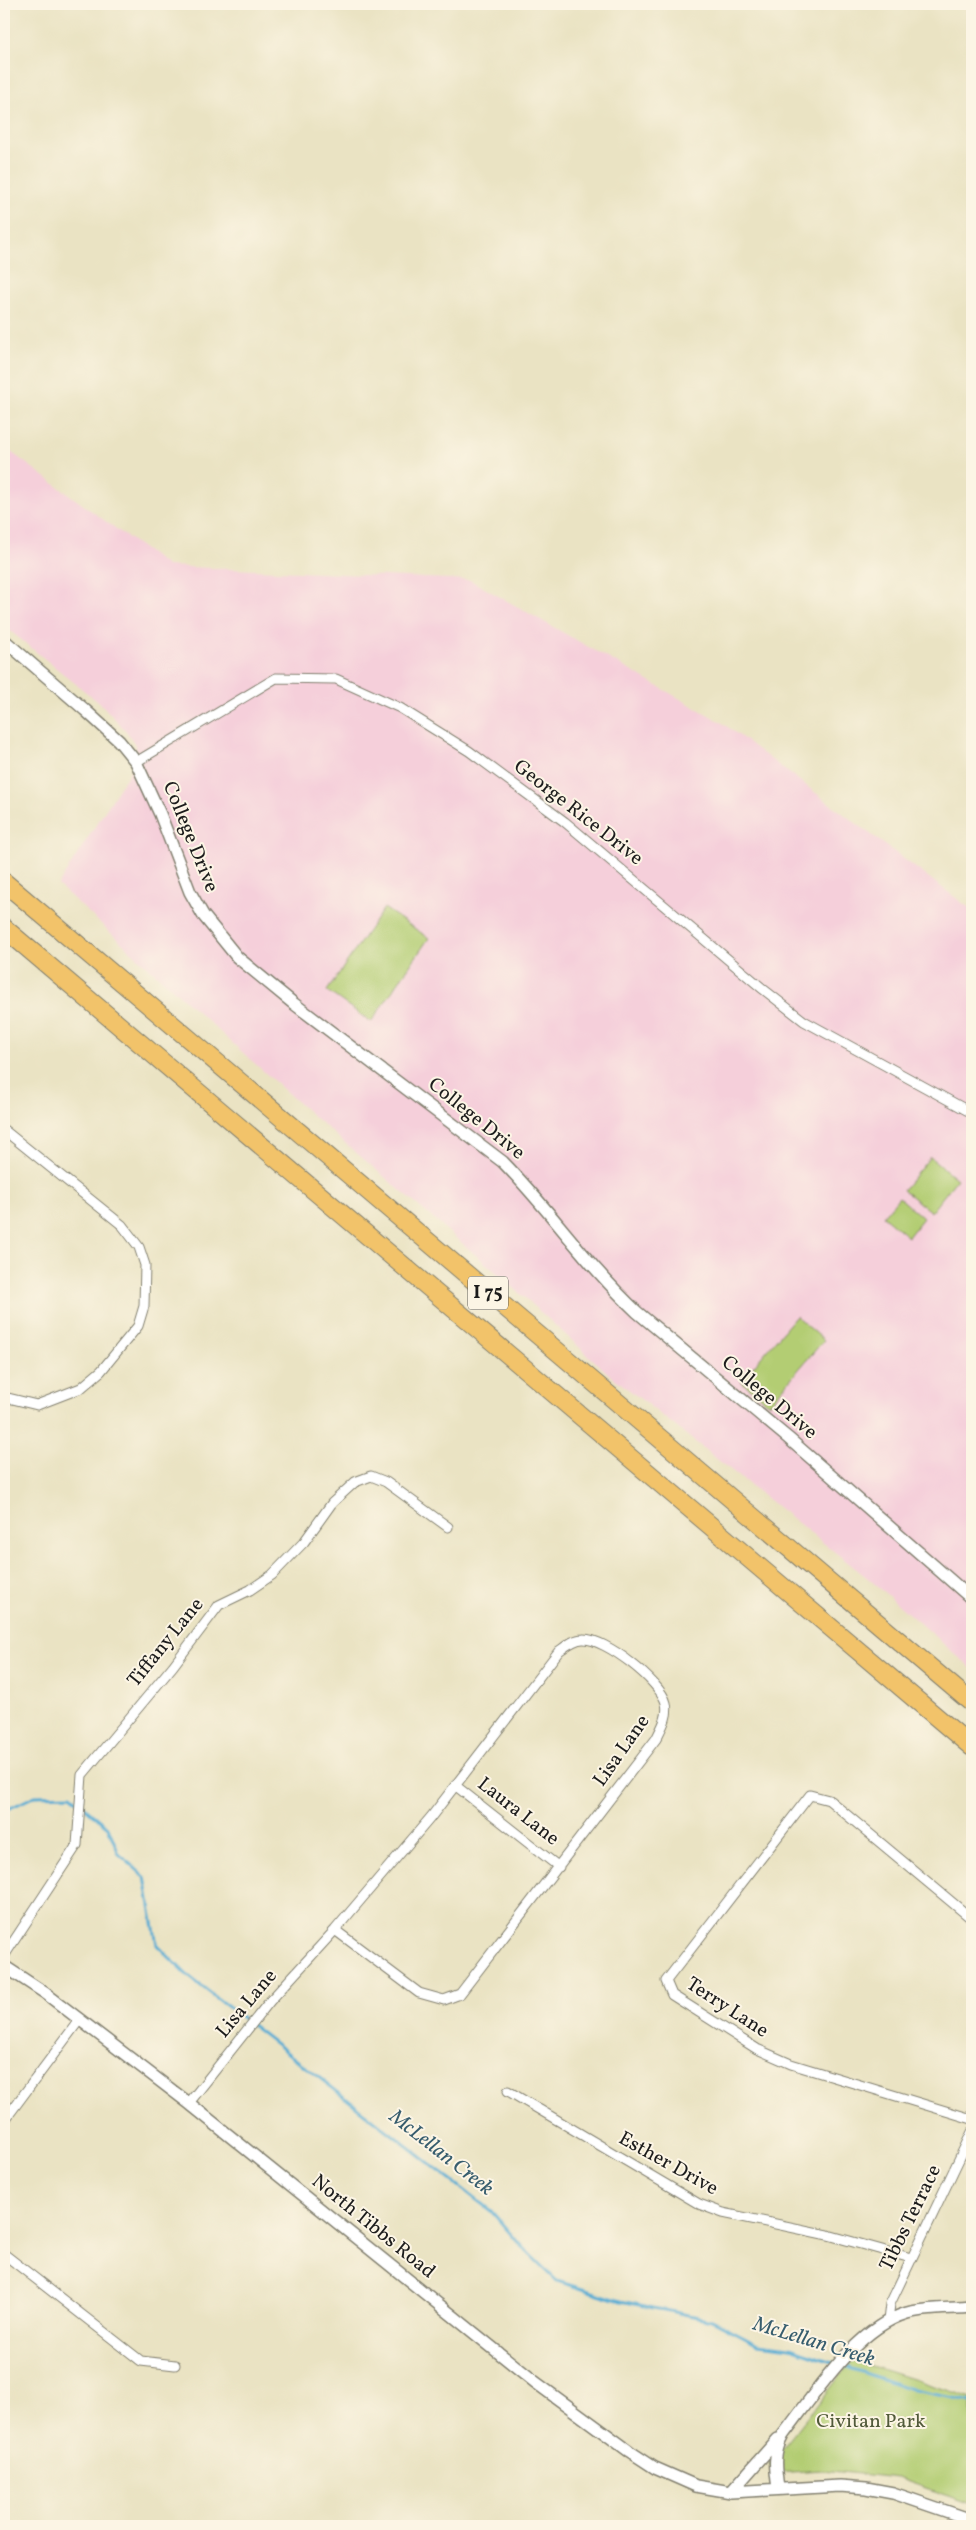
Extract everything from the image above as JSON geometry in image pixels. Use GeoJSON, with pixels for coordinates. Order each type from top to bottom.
{"type":"FeatureCollection","features":[{"type":"Feature","properties":{"kind":"highway","name":"I 75"},"geometry":{"type":"LineString","coordinates":[[4,882],[972,1703]]}},
{"type":"Feature","properties":{"kind":"highway","name":"I 75"},"geometry":{"type":"LineString","coordinates":[[4,928],[972,1747]]}},
{"type":"Feature","properties":{"kind":"street","name":"College Drive"},"geometry":{"type":"LineString","coordinates":[[4,640],[85,710],[119,742],[136,762],[160,814],[190,892],[202,915],[237,957],[292,1003],[503,1162],[534,1193],[614,1291],[788,1438],[972,1599]]}},
{"type":"Feature","properties":{"kind":"street","name":"George Rice Drive"},"geometry":{"type":"LineString","coordinates":[[136,762],[276,678],[336,679],[400,708],[469,751],[565,822],[763,989],[804,1021],[972,1114]]}},
{"type":"Feature","properties":{"kind":"street"},"geometry":{"type":"LineString","coordinates":[[4,1130],[122,1225],[139,1247],[145,1265],[144,1306],[138,1326],[102,1371],[81,1388],[37,1406],[4,1397]]}},
{"type":"Feature","properties":{"kind":"street","name":"Tiffany Lane"},"geometry":{"type":"LineString","coordinates":[[4,1956],[77,1845],[82,1775],[98,1753],[173,1666],[218,1605],[250,1590],[272,1575],[304,1542],[332,1502],[355,1482],[372,1476],[386,1482],[448,1527]]}},
{"type":"Feature","properties":{"kind":"street","name":"Lisa Lane"},"geometry":{"type":"LineString","coordinates":[[189,2103],[270,2001],[335,1930],[456,1786],[559,1651],[570,1643],[583,1639],[600,1642],[618,1653],[658,1687],[666,1702],[666,1717],[656,1739],[460,1994],[444,2000],[418,1993],[335,1930]]}},
{"type":"Feature","properties":{"kind":"street","name":"Laura Lane"},"geometry":{"type":"LineString","coordinates":[[456,1786],[559,1866]]}},
{"type":"Feature","properties":{"kind":"street","name":"Terry Lane"},"geometry":{"type":"LineString","coordinates":[[972,1920],[829,1800],[810,1795],[674,1968],[666,1981],[672,1995],[756,2049],[791,2064],[972,2119]]}},
{"type":"Feature","properties":{"kind":"street","name":"North Tibbs Road"},"geometry":{"type":"LineString","coordinates":[[4,1966],[80,2019],[189,2103],[535,2382],[629,2451],[680,2481],[696,2486],[731,2492],[778,2488],[866,2488],[892,2493],[972,2520]]}},
{"type":"Feature","properties":{"kind":"street"},"geometry":{"type":"LineString","coordinates":[[4,2121],[80,2019]]}},
{"type":"Feature","properties":{"kind":"street","name":"Esther Drive"},"geometry":{"type":"LineString","coordinates":[[508,2091],[699,2204],[723,2213],[828,2235],[911,2258]]}},
{"type":"Feature","properties":{"kind":"street","name":"Tibbs Terrace"},"geometry":{"type":"LineString","coordinates":[[888,2321],[890,2304],[972,2132]]}},
{"type":"Feature","properties":{"kind":"street"},"geometry":{"type":"LineString","coordinates":[[4,2254],[141,2361],[174,2365]]}},
{"type":"Feature","properties":{"kind":"street"},"geometry":{"type":"LineString","coordinates":[[731,2492],[783,2434],[855,2345],[871,2331],[888,2321],[908,2313],[972,2308]]}},
{"type":"Feature","properties":{"kind":"street"},"geometry":{"type":"LineString","coordinates":[[778,2488],[774,2460],[776,2447],[783,2434]]}},
{"type":"Feature","properties":{"kind":"shaded area"},"geometry":{"type":"Polygon","coordinates":[[[4,447],[167,566],[470,580],[721,722],[972,910],[972,1669],[869,1579],[609,1374],[505,1280],[305,1109],[58,885],[136,762],[136,746],[127,732],[102,705],[4,626],[4,447]]]}},
{"type":"Feature","properties":{"kind":"green space"},"geometry":{"type":"Polygon","coordinates":[[[384,908],[429,938],[371,1022],[327,991],[384,908]]]}},
{"type":"Feature","properties":{"kind":"green space"},"geometry":{"type":"Polygon","coordinates":[[[930,1157],[957,1179],[931,1212],[903,1190],[930,1157]]]}},
{"type":"Feature","properties":{"kind":"green space"},"geometry":{"type":"Polygon","coordinates":[[[899,1197],[923,1218],[908,1237],[883,1216],[899,1197]]]}},
{"type":"Feature","properties":{"kind":"green space"},"geometry":{"type":"Polygon","coordinates":[[[796,1316],[824,1340],[769,1404],[741,1381],[796,1316]]]}},
{"type":"Feature","properties":{"kind":"green space","name":"Civitan Park"},"geometry":{"type":"Polygon","coordinates":[[[853,2360],[972,2398],[972,2504],[897,2478],[822,2470],[776,2473],[769,2465],[853,2360]]]}},
{"type":"Feature","properties":{"kind":"waterway"},"geometry":{"type":"LineString","coordinates":[[4,1480],[7,1474]]}},
{"type":"Feature","properties":{"kind":"waterway","name":"McLellan Creek"},"geometry":{"type":"LineString","coordinates":[[4,1811],[35,1796],[71,1795],[78,1801]]}},
{"type":"Feature","properties":{"kind":"waterway","name":"McLellan Creek"},"geometry":{"type":"LineString","coordinates":[[82,1805],[108,1827],[119,1854],[145,1877],[157,1945],[187,1975],[491,2211],[522,2247],[557,2281],[621,2301],[712,2320],[758,2344],[790,2348],[835,2363]]}},
{"type":"Feature","properties":{"kind":"waterway","name":"McLellan Creek"},"geometry":{"type":"LineString","coordinates":[[841,2365],[914,2390],[972,2402]]}}]}
